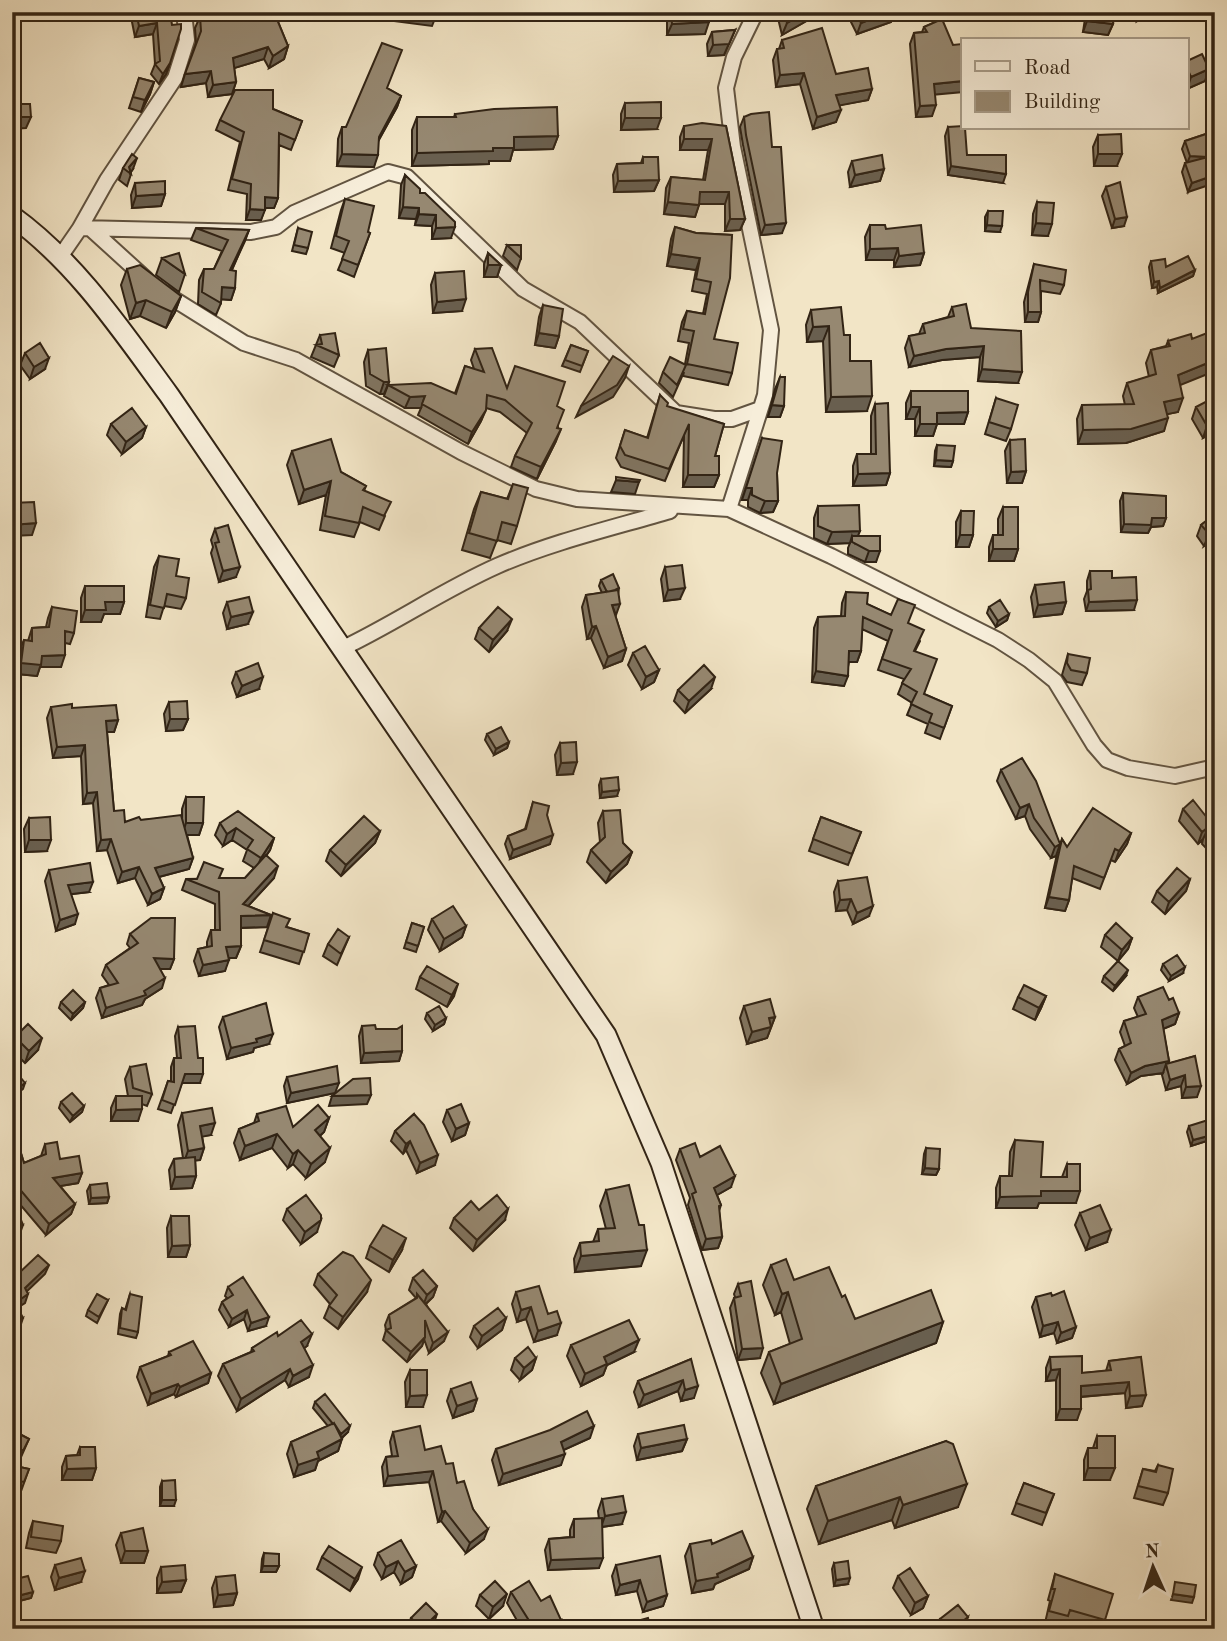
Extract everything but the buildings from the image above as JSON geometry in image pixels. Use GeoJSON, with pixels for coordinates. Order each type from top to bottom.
{"type":"FeatureCollection","features":[{"type":"Feature","properties":{"kind":"main road"},"geometry":{"type":"LineString","coordinates":[[12,216],[60,257],[108,313],[169,395],[606,1035],[628,1081],[690,1246],[814,1629]]}},
{"type":"Feature","properties":{"kind":"street"},"geometry":{"type":"LineString","coordinates":[[60,257],[85,228],[107,180],[175,78],[187,40],[184,12]]}},
{"type":"Feature","properties":{"kind":"street"},"geometry":{"type":"LineString","coordinates":[[729,509],[760,410],[771,355],[771,330],[733,147],[726,88],[733,57],[756,12]]}},
{"type":"Feature","properties":{"kind":"street"},"geometry":{"type":"LineString","coordinates":[[85,228],[251,232],[276,227],[295,213],[388,172],[407,177],[523,289],[580,322],[676,412],[714,419],[732,419],[760,410]]}},
{"type":"Feature","properties":{"kind":"street"},"geometry":{"type":"LineString","coordinates":[[85,228],[157,289],[198,316],[244,343],[296,360],[339,382],[504,475],[552,496],[678,508],[729,509],[831,555],[1018,653],[1055,681],[1094,745],[1107,760],[1128,768],[1175,776],[1215,767]]}},
{"type":"Feature","properties":{"kind":"street"},"geometry":{"type":"LineString","coordinates":[[341,649],[389,627],[485,572],[526,554],[678,508]]}}]}
